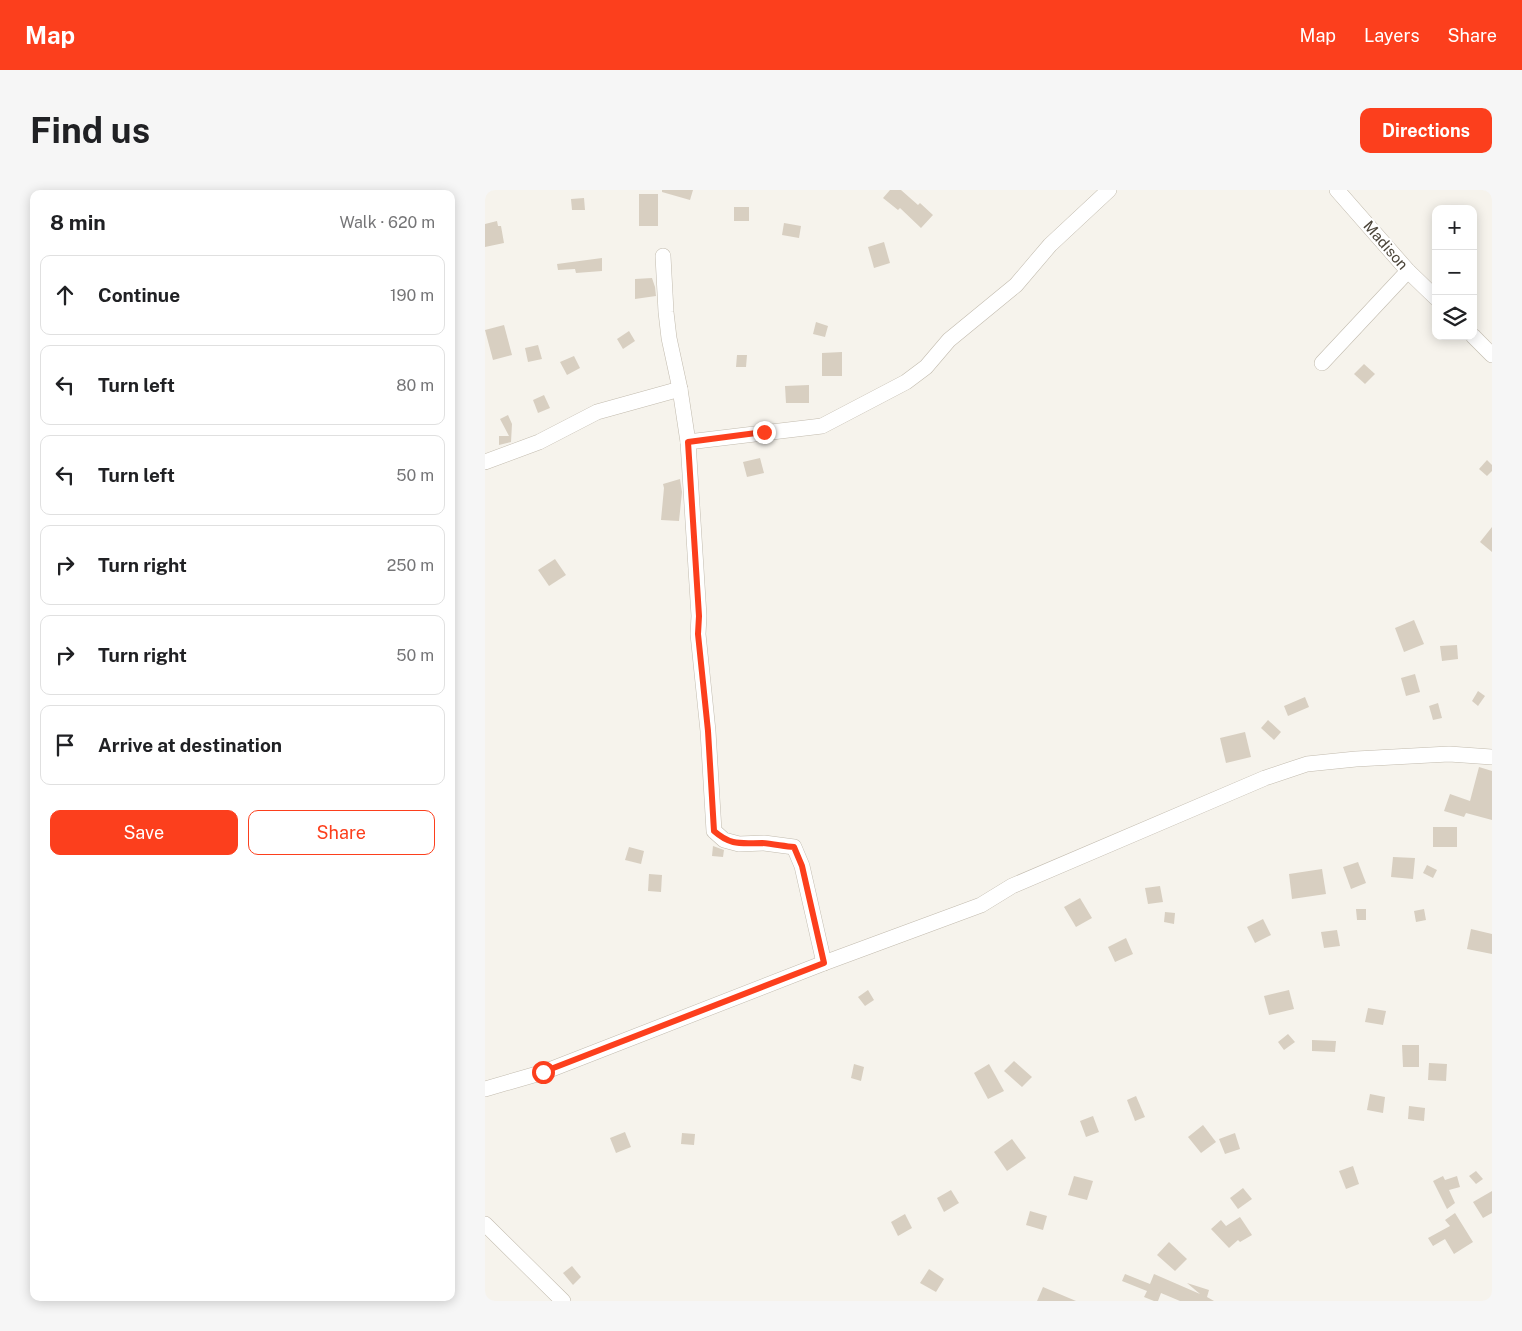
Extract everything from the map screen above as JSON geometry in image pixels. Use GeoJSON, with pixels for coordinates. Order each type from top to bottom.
{"type":"FeatureCollection","features":[{"type":"Feature","properties":{"kind":"street"},"geometry":{"type":"LineString","coordinates":[[688,442],[822,426],[906,382],[925,367],[949,340],[1016,284],[1050,245],[1109,190]]}},
{"type":"Feature","properties":{"kind":"street","name":"Madison"},"geometry":{"type":"LineString","coordinates":[[1337,190],[1408,271],[1433,295]]}},
{"type":"Feature","properties":{"kind":"street"},"geometry":{"type":"LineString","coordinates":[[663,256],[669,338],[680,389],[688,442],[699,616],[698,634],[708,731],[714,831],[724,840],[739,844],[764,843],[794,847],[802,866],[824,963]]}},
{"type":"Feature","properties":{"kind":"street"},"geometry":{"type":"LineString","coordinates":[[1322,363],[1408,271]]}},
{"type":"Feature","properties":{"kind":"street"},"geometry":{"type":"LineString","coordinates":[[1477,340],[1492,355]]}},
{"type":"Feature","properties":{"kind":"street"},"geometry":{"type":"LineString","coordinates":[[485,462],[539,442],[597,412],[680,389]]}},
{"type":"Feature","properties":{"kind":"street"},"geometry":{"type":"LineString","coordinates":[[485,1089],[543,1072],[824,963],[981,905],[1012,886],[1265,778],[1307,764],[1449,754],[1492,757]]}},
{"type":"Feature","properties":{"kind":"street"},"geometry":{"type":"LineString","coordinates":[[485,1224],[563,1301]]}},
{"type":"Feature","properties":{"kind":"building"},"geometry":{"type":"Polygon","coordinates":[[[662,190],[693,190],[690,200],[662,192],[662,190]]]}},
{"type":"Feature","properties":{"kind":"building"},"geometry":{"type":"Polygon","coordinates":[[[890,190],[901,190],[933,215],[921,228],[900,208],[898,210],[883,198],[890,190]]]}},
{"type":"Feature","properties":{"kind":"building"},"geometry":{"type":"Polygon","coordinates":[[[639,194],[658,194],[658,226],[639,226],[639,194]]]}},
{"type":"Feature","properties":{"kind":"building"},"geometry":{"type":"Polygon","coordinates":[[[584,198],[585,210],[572,210],[571,199],[584,198]]]}},
{"type":"Feature","properties":{"kind":"building"},"geometry":{"type":"Polygon","coordinates":[[[734,207],[749,207],[749,221],[734,221],[734,207]]]}},
{"type":"Feature","properties":{"kind":"building"},"geometry":{"type":"Polygon","coordinates":[[[497,221],[498,226],[501,226],[504,243],[485,247],[485,224],[497,221]]]}},
{"type":"Feature","properties":{"kind":"building"},"geometry":{"type":"Polygon","coordinates":[[[784,223],[801,226],[799,238],[782,235],[784,223]]]}},
{"type":"Feature","properties":{"kind":"building"},"geometry":{"type":"Polygon","coordinates":[[[884,242],[890,263],[874,268],[868,247],[884,242]]]}},
{"type":"Feature","properties":{"kind":"building"},"geometry":{"type":"Polygon","coordinates":[[[602,258],[602,271],[576,273],[575,269],[558,270],[557,264],[602,258]]]}},
{"type":"Feature","properties":{"kind":"building"},"geometry":{"type":"Polygon","coordinates":[[[652,278],[656,296],[635,299],[635,279],[652,278]]]}},
{"type":"Feature","properties":{"kind":"building"},"geometry":{"type":"Polygon","coordinates":[[[816,322],[828,326],[825,337],[813,334],[816,322]]]}},
{"type":"Feature","properties":{"kind":"building"},"geometry":{"type":"Polygon","coordinates":[[[504,325],[512,355],[493,360],[485,330],[504,325]]]}},
{"type":"Feature","properties":{"kind":"building"},"geometry":{"type":"Polygon","coordinates":[[[629,331],[635,341],[623,349],[617,339],[629,331]]]}},
{"type":"Feature","properties":{"kind":"building"},"geometry":{"type":"Polygon","coordinates":[[[538,345],[542,359],[528,362],[525,348],[538,345]]]}},
{"type":"Feature","properties":{"kind":"building"},"geometry":{"type":"Polygon","coordinates":[[[842,352],[842,376],[822,376],[822,353],[842,352]]]}},
{"type":"Feature","properties":{"kind":"building"},"geometry":{"type":"Polygon","coordinates":[[[737,355],[747,355],[746,367],[736,367],[737,355]]]}},
{"type":"Feature","properties":{"kind":"building"},"geometry":{"type":"Polygon","coordinates":[[[574,356],[580,368],[567,375],[560,362],[574,356]]]}},
{"type":"Feature","properties":{"kind":"building"},"geometry":{"type":"Polygon","coordinates":[[[1364,364],[1375,374],[1365,384],[1354,374],[1364,364]]]}},
{"type":"Feature","properties":{"kind":"building"},"geometry":{"type":"Polygon","coordinates":[[[809,385],[809,403],[786,403],[785,386],[809,385]]]}},
{"type":"Feature","properties":{"kind":"building"},"geometry":{"type":"Polygon","coordinates":[[[544,395],[550,408],[538,413],[533,400],[544,395]]]}},
{"type":"Feature","properties":{"kind":"building"},"geometry":{"type":"Polygon","coordinates":[[[508,415],[512,424],[511,442],[499,445],[499,436],[509,436],[500,419],[508,415]]]}},
{"type":"Feature","properties":{"kind":"building"},"geometry":{"type":"Polygon","coordinates":[[[760,458],[764,473],[747,477],[743,462],[760,458]]]}},
{"type":"Feature","properties":{"kind":"building"},"geometry":{"type":"Polygon","coordinates":[[[1487,460],[1492,465],[1492,471],[1487,476],[1479,469],[1487,460]]]}},
{"type":"Feature","properties":{"kind":"building"},"geometry":{"type":"Polygon","coordinates":[[[680,479],[682,492],[679,521],[661,520],[663,484],[680,479]]]}},
{"type":"Feature","properties":{"kind":"building"},"geometry":{"type":"Polygon","coordinates":[[[1492,527],[1492,552],[1480,542],[1492,527]]]}},
{"type":"Feature","properties":{"kind":"building"},"geometry":{"type":"Polygon","coordinates":[[[555,559],[566,575],[549,586],[538,570],[555,559]]]}},
{"type":"Feature","properties":{"kind":"building"},"geometry":{"type":"Polygon","coordinates":[[[1414,620],[1424,644],[1404,652],[1395,628],[1414,620]]]}},
{"type":"Feature","properties":{"kind":"building"},"geometry":{"type":"Polygon","coordinates":[[[1457,645],[1458,659],[1442,661],[1440,646],[1457,645]]]}},
{"type":"Feature","properties":{"kind":"building"},"geometry":{"type":"Polygon","coordinates":[[[1415,674],[1420,692],[1406,696],[1401,678],[1415,674]]]}},
{"type":"Feature","properties":{"kind":"building"},"geometry":{"type":"Polygon","coordinates":[[[1478,691],[1485,696],[1478,706],[1472,701],[1478,691]]]}},
{"type":"Feature","properties":{"kind":"building"},"geometry":{"type":"Polygon","coordinates":[[[1305,697],[1309,707],[1288,716],[1284,706],[1305,697]]]}},
{"type":"Feature","properties":{"kind":"building"},"geometry":{"type":"Polygon","coordinates":[[[1438,703],[1442,718],[1433,720],[1429,706],[1438,703]]]}},
{"type":"Feature","properties":{"kind":"building"},"geometry":{"type":"Polygon","coordinates":[[[1268,720],[1281,732],[1274,740],[1261,728],[1268,720]]]}},
{"type":"Feature","properties":{"kind":"building"},"geometry":{"type":"Polygon","coordinates":[[[1245,732],[1251,757],[1226,763],[1220,738],[1245,732]]]}},
{"type":"Feature","properties":{"kind":"building"},"geometry":{"type":"Polygon","coordinates":[[[1479,767],[1492,771],[1492,820],[1466,813],[1464,817],[1444,811],[1450,794],[1470,801],[1479,767]]]}},
{"type":"Feature","properties":{"kind":"building"},"geometry":{"type":"Polygon","coordinates":[[[1433,827],[1457,827],[1457,847],[1433,847],[1433,827]]]}},
{"type":"Feature","properties":{"kind":"building"},"geometry":{"type":"Polygon","coordinates":[[[713,846],[724,850],[723,857],[712,856],[713,846]]]}},
{"type":"Feature","properties":{"kind":"building"},"geometry":{"type":"Polygon","coordinates":[[[629,847],[644,851],[641,864],[625,860],[629,847]]]}},
{"type":"Feature","properties":{"kind":"building"},"geometry":{"type":"Polygon","coordinates":[[[1393,857],[1415,858],[1413,879],[1391,877],[1393,857]]]}},
{"type":"Feature","properties":{"kind":"building"},"geometry":{"type":"Polygon","coordinates":[[[1358,862],[1366,883],[1351,889],[1343,867],[1358,862]]]}},
{"type":"Feature","properties":{"kind":"building"},"geometry":{"type":"Polygon","coordinates":[[[1427,865],[1437,870],[1433,878],[1423,873],[1427,865]]]}},
{"type":"Feature","properties":{"kind":"building"},"geometry":{"type":"Polygon","coordinates":[[[1322,869],[1326,894],[1292,899],[1289,874],[1322,869]]]}},
{"type":"Feature","properties":{"kind":"building"},"geometry":{"type":"Polygon","coordinates":[[[649,874],[662,875],[661,892],[648,891],[649,874]]]}},
{"type":"Feature","properties":{"kind":"building"},"geometry":{"type":"Polygon","coordinates":[[[1160,886],[1163,902],[1148,904],[1145,888],[1160,886]]]}},
{"type":"Feature","properties":{"kind":"building"},"geometry":{"type":"Polygon","coordinates":[[[1080,898],[1092,918],[1076,927],[1064,907],[1080,898]]]}},
{"type":"Feature","properties":{"kind":"building"},"geometry":{"type":"Polygon","coordinates":[[[1356,909],[1366,909],[1366,920],[1357,920],[1356,909]]]}},
{"type":"Feature","properties":{"kind":"building"},"geometry":{"type":"Polygon","coordinates":[[[1424,909],[1426,920],[1416,922],[1414,911],[1424,909]]]}},
{"type":"Feature","properties":{"kind":"building"},"geometry":{"type":"Polygon","coordinates":[[[1165,912],[1175,913],[1174,924],[1164,922],[1165,912]]]}},
{"type":"Feature","properties":{"kind":"building"},"geometry":{"type":"Polygon","coordinates":[[[1263,919],[1271,935],[1255,943],[1247,927],[1263,919]]]}},
{"type":"Feature","properties":{"kind":"building"},"geometry":{"type":"Polygon","coordinates":[[[1471,929],[1492,934],[1492,954],[1467,949],[1471,929]]]}},
{"type":"Feature","properties":{"kind":"building"},"geometry":{"type":"Polygon","coordinates":[[[1337,930],[1340,946],[1324,948],[1321,932],[1337,930]]]}},
{"type":"Feature","properties":{"kind":"building"},"geometry":{"type":"Polygon","coordinates":[[[1126,938],[1133,954],[1115,962],[1108,947],[1126,938]]]}},
{"type":"Feature","properties":{"kind":"building"},"geometry":{"type":"Polygon","coordinates":[[[868,990],[874,1000],[865,1006],[858,997],[868,990]]]}},
{"type":"Feature","properties":{"kind":"building"},"geometry":{"type":"Polygon","coordinates":[[[1289,990],[1294,1009],[1269,1015],[1264,996],[1289,990]]]}},
{"type":"Feature","properties":{"kind":"building"},"geometry":{"type":"Polygon","coordinates":[[[1368,1008],[1386,1011],[1383,1025],[1365,1022],[1368,1008]]]}},
{"type":"Feature","properties":{"kind":"building"},"geometry":{"type":"Polygon","coordinates":[[[1288,1034],[1295,1042],[1284,1050],[1278,1042],[1288,1034]]]}},
{"type":"Feature","properties":{"kind":"building"},"geometry":{"type":"Polygon","coordinates":[[[1312,1040],[1336,1041],[1335,1052],[1312,1051],[1312,1040]]]}},
{"type":"Feature","properties":{"kind":"building"},"geometry":{"type":"Polygon","coordinates":[[[1402,1045],[1419,1045],[1419,1067],[1403,1067],[1402,1045]]]}},
{"type":"Feature","properties":{"kind":"building"},"geometry":{"type":"Polygon","coordinates":[[[1014,1061],[1032,1077],[1022,1087],[1004,1071],[1014,1061]]]}},
{"type":"Feature","properties":{"kind":"building"},"geometry":{"type":"Polygon","coordinates":[[[1429,1063],[1447,1064],[1446,1081],[1428,1080],[1429,1063]]]}},
{"type":"Feature","properties":{"kind":"building"},"geometry":{"type":"Polygon","coordinates":[[[854,1064],[864,1067],[861,1081],[851,1078],[854,1064]]]}},
{"type":"Feature","properties":{"kind":"building"},"geometry":{"type":"Polygon","coordinates":[[[989,1064],[1004,1091],[988,1099],[974,1073],[989,1064]]]}},
{"type":"Feature","properties":{"kind":"building"},"geometry":{"type":"Polygon","coordinates":[[[1370,1094],[1385,1097],[1383,1113],[1367,1110],[1370,1094]]]}},
{"type":"Feature","properties":{"kind":"building"},"geometry":{"type":"Polygon","coordinates":[[[1136,1096],[1145,1117],[1135,1121],[1127,1100],[1136,1096]]]}},
{"type":"Feature","properties":{"kind":"building"},"geometry":{"type":"Polygon","coordinates":[[[1409,1106],[1425,1108],[1424,1121],[1408,1119],[1409,1106]]]}},
{"type":"Feature","properties":{"kind":"building"},"geometry":{"type":"Polygon","coordinates":[[[1093,1116],[1099,1132],[1086,1137],[1080,1121],[1093,1116]]]}},
{"type":"Feature","properties":{"kind":"building"},"geometry":{"type":"Polygon","coordinates":[[[1203,1125],[1216,1142],[1201,1153],[1188,1137],[1203,1125]]]}},
{"type":"Feature","properties":{"kind":"building"},"geometry":{"type":"Polygon","coordinates":[[[625,1132],[631,1147],[616,1153],[610,1138],[625,1132]]]}},
{"type":"Feature","properties":{"kind":"building"},"geometry":{"type":"Polygon","coordinates":[[[682,1133],[695,1134],[694,1145],[681,1144],[682,1133]]]}},
{"type":"Feature","properties":{"kind":"building"},"geometry":{"type":"Polygon","coordinates":[[[1235,1133],[1240,1149],[1225,1154],[1219,1139],[1235,1133]]]}},
{"type":"Feature","properties":{"kind":"building"},"geometry":{"type":"Polygon","coordinates":[[[1012,1139],[1026,1158],[1007,1171],[994,1152],[1012,1139]]]}},
{"type":"Feature","properties":{"kind":"building"},"geometry":{"type":"Polygon","coordinates":[[[1353,1166],[1359,1184],[1346,1189],[1339,1171],[1353,1166]]]}},
{"type":"Feature","properties":{"kind":"building"},"geometry":{"type":"Polygon","coordinates":[[[1476,1171],[1483,1179],[1476,1184],[1469,1176],[1476,1171]]]}},
{"type":"Feature","properties":{"kind":"building"},"geometry":{"type":"Polygon","coordinates":[[[1074,1176],[1093,1181],[1087,1200],[1068,1195],[1074,1176]]]}},
{"type":"Feature","properties":{"kind":"building"},"geometry":{"type":"Polygon","coordinates":[[[1443,1176],[1445,1180],[1457,1176],[1460,1187],[1449,1190],[1455,1203],[1447,1209],[1433,1181],[1443,1176]]]}},
{"type":"Feature","properties":{"kind":"building"},"geometry":{"type":"Polygon","coordinates":[[[1243,1188],[1252,1199],[1238,1209],[1230,1198],[1243,1188]]]}},
{"type":"Feature","properties":{"kind":"building"},"geometry":{"type":"Polygon","coordinates":[[[951,1190],[959,1203],[944,1212],[937,1198],[951,1190]]]}},
{"type":"Feature","properties":{"kind":"building"},"geometry":{"type":"Polygon","coordinates":[[[1492,1191],[1492,1213],[1483,1218],[1473,1202],[1492,1191]]]}},
{"type":"Feature","properties":{"kind":"building"},"geometry":{"type":"Polygon","coordinates":[[[1030,1211],[1047,1216],[1043,1230],[1026,1225],[1030,1211]]]}},
{"type":"Feature","properties":{"kind":"building"},"geometry":{"type":"Polygon","coordinates":[[[1455,1213],[1473,1242],[1454,1254],[1445,1239],[1433,1246],[1428,1238],[1450,1226],[1445,1220],[1455,1213]]]}},
{"type":"Feature","properties":{"kind":"building"},"geometry":{"type":"Polygon","coordinates":[[[905,1214],[912,1228],[898,1236],[891,1222],[905,1214]]]}},
{"type":"Feature","properties":{"kind":"building"},"geometry":{"type":"Polygon","coordinates":[[[1240,1217],[1252,1235],[1240,1242],[1238,1240],[1229,1248],[1211,1229],[1221,1220],[1226,1226],[1240,1217]]]}},
{"type":"Feature","properties":{"kind":"building"},"geometry":{"type":"Polygon","coordinates":[[[1169,1242],[1187,1259],[1175,1271],[1157,1255],[1169,1242]]]}},
{"type":"Feature","properties":{"kind":"building"},"geometry":{"type":"Polygon","coordinates":[[[572,1266],[581,1277],[573,1285],[563,1273],[572,1266]]]}},
{"type":"Feature","properties":{"kind":"building"},"geometry":{"type":"Polygon","coordinates":[[[929,1269],[944,1279],[936,1292],[920,1283],[929,1269]]]}},
{"type":"Feature","properties":{"kind":"building"},"geometry":{"type":"Polygon","coordinates":[[[1125,1274],[1150,1284],[1154,1274],[1200,1294],[1187,1283],[1209,1290],[1207,1297],[1214,1301],[1180,1301],[1161,1293],[1158,1301],[1154,1301],[1144,1297],[1147,1291],[1122,1281],[1125,1274]]]}},
{"type":"Feature","properties":{"kind":"building"},"geometry":{"type":"Polygon","coordinates":[[[1043,1287],[1076,1301],[1037,1301],[1043,1287]]]}},
{"type":"Feature","properties":{"kind":"route"},"geometry":{"type":"LineString","coordinates":[[543,1072],[824,963],[802,866],[794,847],[764,843],[739,844],[724,840],[714,831],[708,731],[698,634],[699,616],[688,442],[764,432]]}}]}
